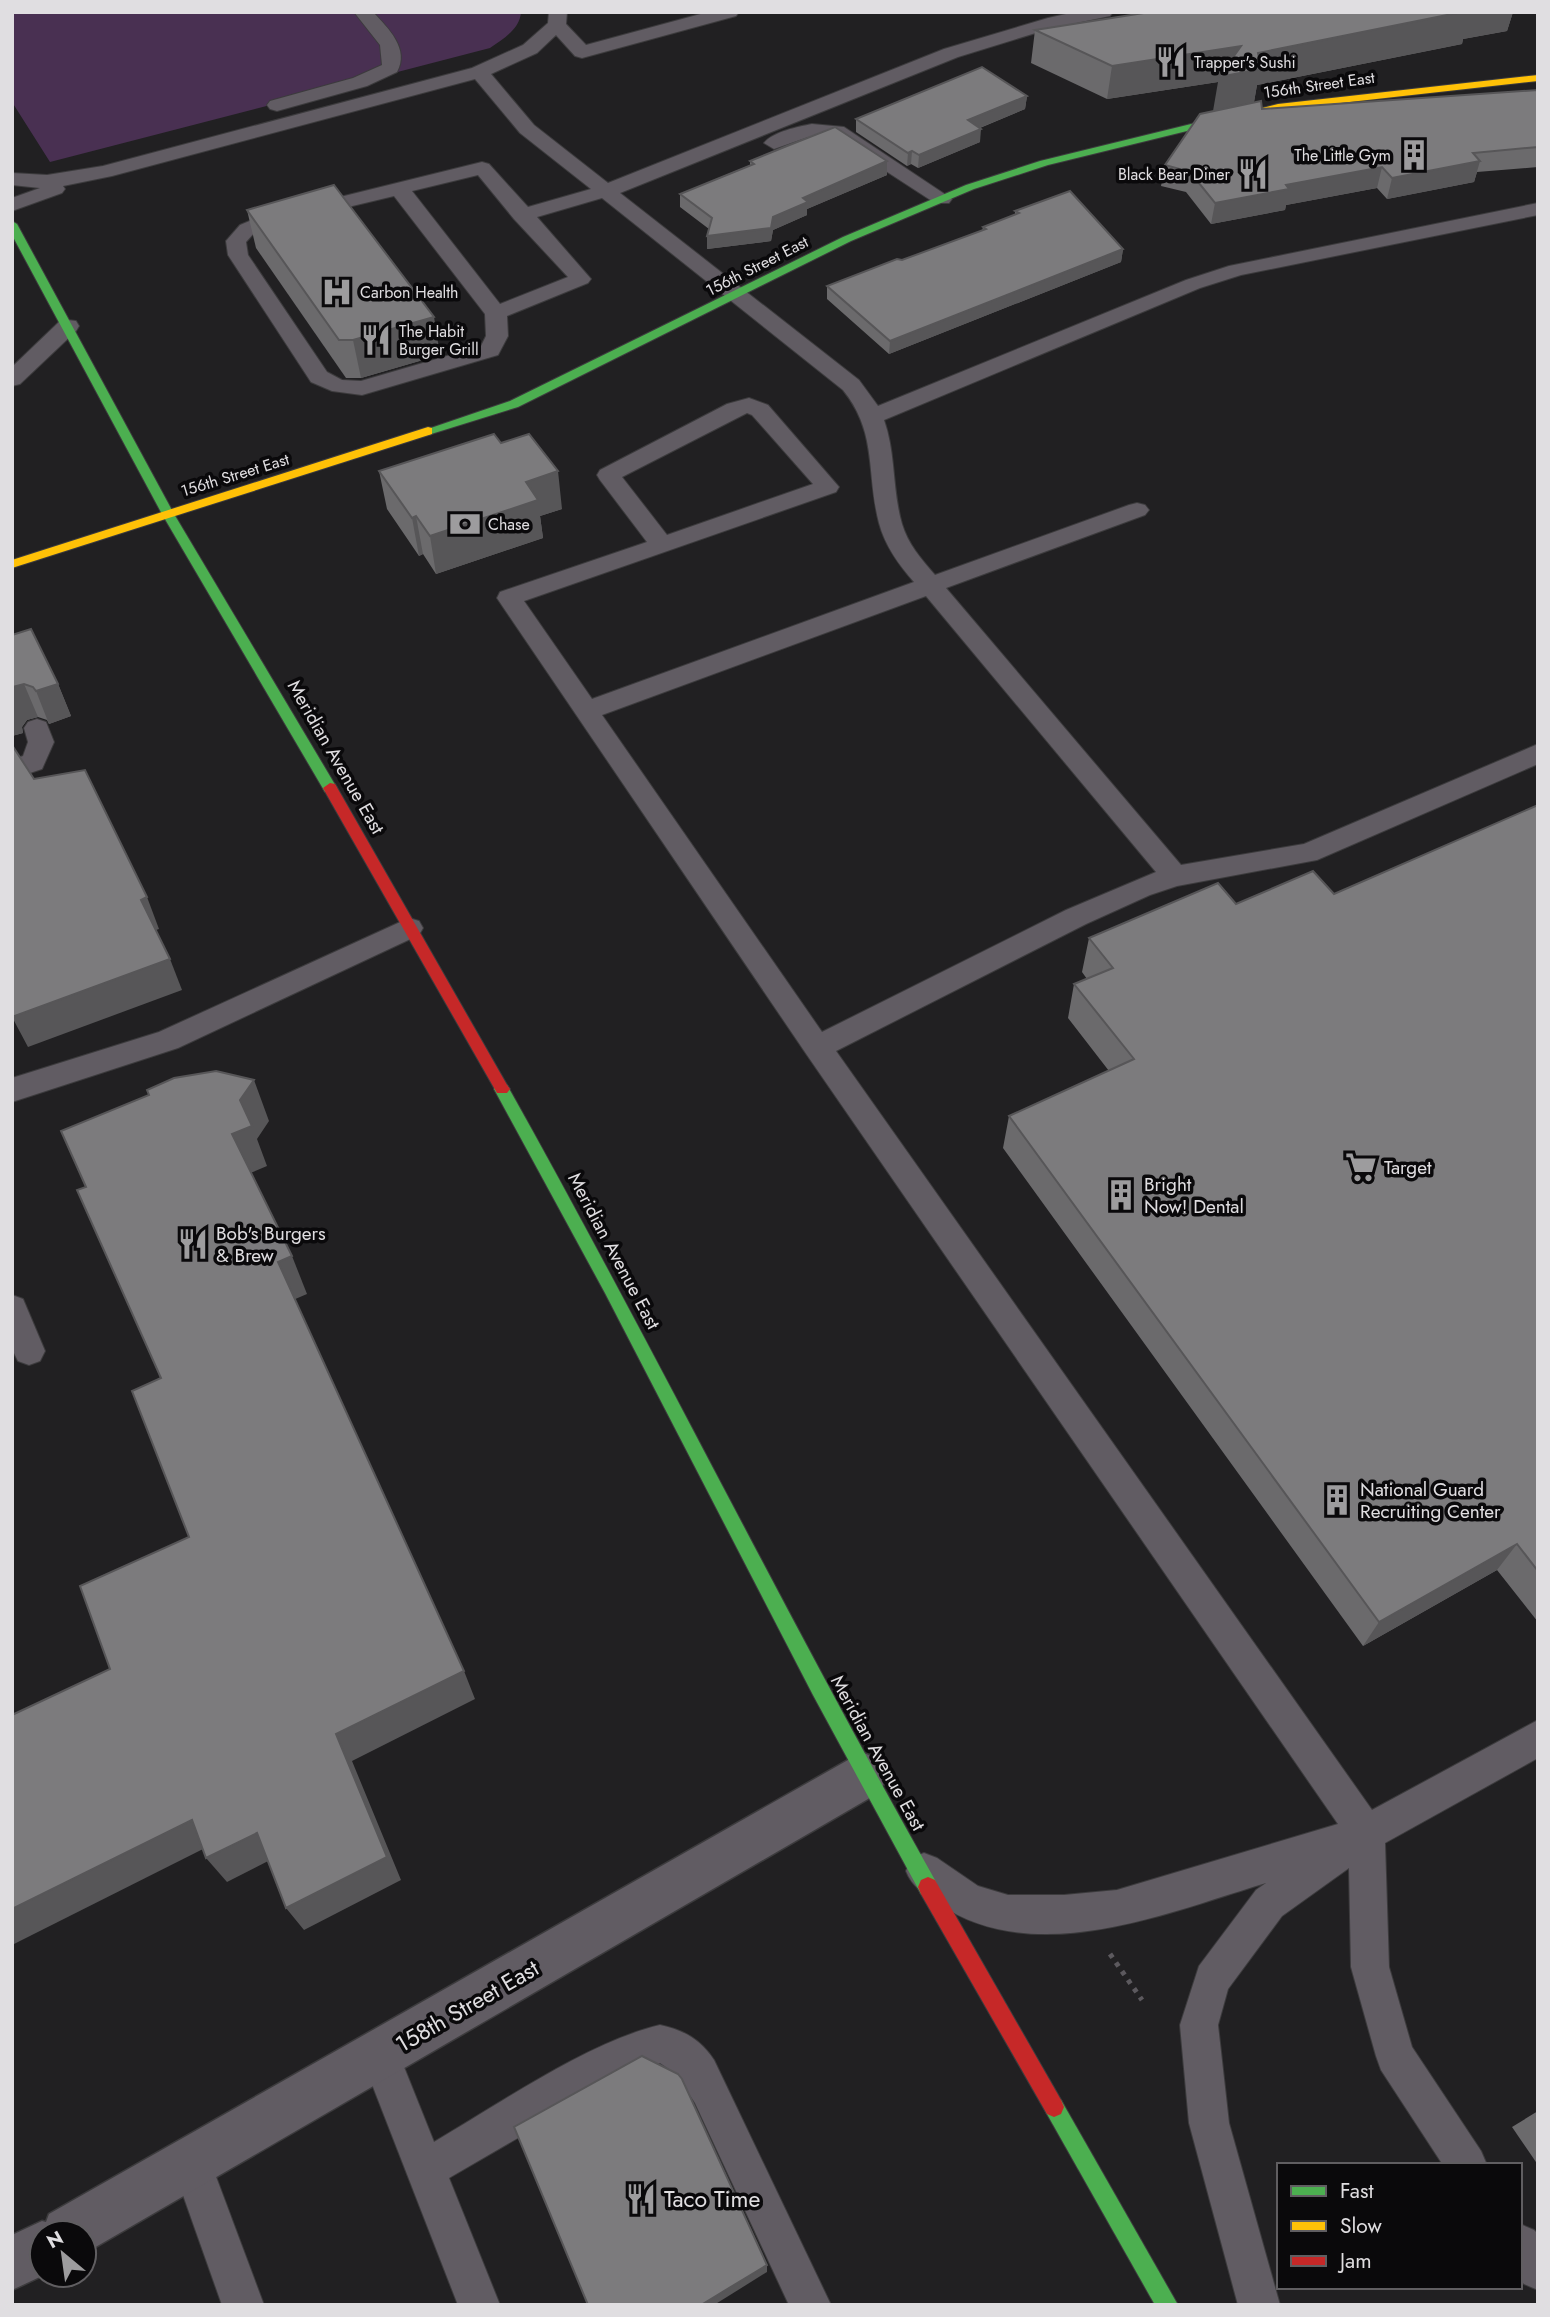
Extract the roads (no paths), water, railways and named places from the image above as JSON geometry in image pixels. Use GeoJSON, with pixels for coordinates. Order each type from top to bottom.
{"type":"FeatureCollection","features":[{"type":"Feature","properties":{"kind":"main road","name":"156th Street East"},"geometry":{"type":"LineString","coordinates":[[12,564],[514,404],[847,239],[942,199],[1044,163],[1163,132],[1278,107],[1538,78]]}},
{"type":"Feature","properties":{"kind":"main road","name":"Meridian Avenue East"},"geometry":{"type":"LineString","coordinates":[[12,225],[168,514],[283,706],[578,1223],[864,1776],[918,1866],[1167,2305]]}},
{"type":"Feature","properties":{"kind":"street","name":"158th Street East"},"geometry":{"type":"LineString","coordinates":[[93,2219],[864,1776]]}},
{"type":"Feature","properties":{"kind":"street"},"geometry":{"type":"LineString","coordinates":[[12,2264],[28,2255]]}},
{"type":"Feature","properties":{"kind":"lane"},"geometry":{"type":"LineString","coordinates":[[255,111],[360,82],[390,68],[394,60],[393,53],[387,41],[363,12]]}},
{"type":"Feature","properties":{"kind":"lane"},"geometry":{"type":"LineString","coordinates":[[12,179],[62,181],[105,172],[479,72],[530,49],[557,18],[582,52],[730,12]]}},
{"type":"Feature","properties":{"kind":"lane"},"geometry":{"type":"LineString","coordinates":[[521,215],[606,191],[951,52],[1048,23],[1104,12]]}},
{"type":"Feature","properties":{"kind":"lane"},"geometry":{"type":"LineString","coordinates":[[479,72],[527,129],[851,384],[863,397],[874,416],[880,438],[889,520],[906,557],[1175,876]]}},
{"type":"Feature","properties":{"kind":"lane"},"geometry":{"type":"LineString","coordinates":[[676,161],[717,164],[807,130],[823,128],[837,131],[942,199]]}},
{"type":"Feature","properties":{"kind":"lane"},"geometry":{"type":"LineString","coordinates":[[12,179],[164,136]]}},
{"type":"Feature","properties":{"kind":"lane"},"geometry":{"type":"LineString","coordinates":[[398,187],[496,313],[497,336],[490,350],[362,388],[346,389],[331,385],[318,377],[238,255],[236,241],[247,229],[266,221],[398,187],[482,168],[521,215],[581,279],[496,313]]}},
{"type":"Feature","properties":{"kind":"lane"},"geometry":{"type":"LineString","coordinates":[[12,205],[105,172]]}},
{"type":"Feature","properties":{"kind":"lane"},"geometry":{"type":"LineString","coordinates":[[874,416],[1193,284],[1236,270],[1538,209]]}},
{"type":"Feature","properties":{"kind":"lane"},"geometry":{"type":"LineString","coordinates":[[12,379],[68,326]]}},
{"type":"Feature","properties":{"kind":"lane"},"geometry":{"type":"LineString","coordinates":[[662,545],[608,475],[735,409],[749,405],[760,410],[828,487],[723,524],[509,598],[817,1047],[1366,1833],[1370,1966],[1395,2056],[1466,2163]]}},
{"type":"Feature","properties":{"kind":"lane"},"geometry":{"type":"LineString","coordinates":[[586,711],[1137,510]]}},
{"type":"Feature","properties":{"kind":"lane"},"geometry":{"type":"LineString","coordinates":[[12,770],[33,762],[41,742],[37,728]]}},
{"type":"Feature","properties":{"kind":"lane"},"geometry":{"type":"LineString","coordinates":[[817,1047],[1076,917],[1140,888],[1175,876],[1308,853],[1538,753]]}},
{"type":"Feature","properties":{"kind":"lane"},"geometry":{"type":"LineString","coordinates":[[12,1090],[167,1040],[409,928]]}},
{"type":"Feature","properties":{"kind":"lane"},"geometry":{"type":"LineString","coordinates":[[12,1309],[29,1351]]}},
{"type":"Feature","properties":{"kind":"lane"},"geometry":{"type":"LineString","coordinates":[[1259,2305],[1209,2123],[1199,2025],[1212,1979],[1269,1903],[1366,1833],[1538,1738]]}},
{"type":"Feature","properties":{"kind":"lane"},"geometry":{"type":"LineString","coordinates":[[918,1866],[968,1901],[1008,1914],[1064,1914],[1117,1909],[1366,1833]]}},
{"type":"Feature","properties":{"kind":"lane"},"geometry":{"type":"LineString","coordinates":[[425,2170],[620,2057],[658,2044],[678,2049],[692,2060],[709,2089],[810,2305]]}},
{"type":"Feature","properties":{"kind":"lane"},"geometry":{"type":"LineString","coordinates":[[380,2056],[479,2305]]}},
{"type":"Feature","properties":{"kind":"lane"},"geometry":{"type":"LineString","coordinates":[[192,2164],[243,2305]]}},
{"type":"Feature","properties":{"kind":"lane"},"geometry":{"type":"LineString","coordinates":[[1522,2247],[1538,2270]]}},
{"type":"Feature","properties":{"kind":"place","name":"Trapper's Sushi"},"geometry":{"type":"Point","coordinates":[1171,62]}},
{"type":"Feature","properties":{"kind":"place","name":"The Little Gym"},"geometry":{"type":"Point","coordinates":[1414,155]}},
{"type":"Feature","properties":{"kind":"place","name":"Black Bear Diner"},"geometry":{"type":"Point","coordinates":[1253,174]}},
{"type":"Feature","properties":{"kind":"place","name":"Carbon Health"},"geometry":{"type":"Point","coordinates":[337,292]}},
{"type":"Feature","properties":{"kind":"place","name":"The Habit Burger Grill"},"geometry":{"type":"Point","coordinates":[376,340]}},
{"type":"Feature","properties":{"kind":"place","name":"Chase"},"geometry":{"type":"Point","coordinates":[465,524]}},
{"type":"Feature","properties":{"kind":"place","name":"Target"},"geometry":{"type":"Point","coordinates":[1361,1167]}},
{"type":"Feature","properties":{"kind":"place","name":"Bright Now! Dental"},"geometry":{"type":"Point","coordinates":[1121,1195]}},
{"type":"Feature","properties":{"kind":"place","name":"Bob's Burgers & Brew"},"geometry":{"type":"Point","coordinates":[193,1244]}},
{"type":"Feature","properties":{"kind":"place","name":"National Guard Recruiting Center"},"geometry":{"type":"Point","coordinates":[1337,1500]}},
{"type":"Feature","properties":{"kind":"place","name":"Taco Time"},"geometry":{"type":"Point","coordinates":[641,2199]}}]}
